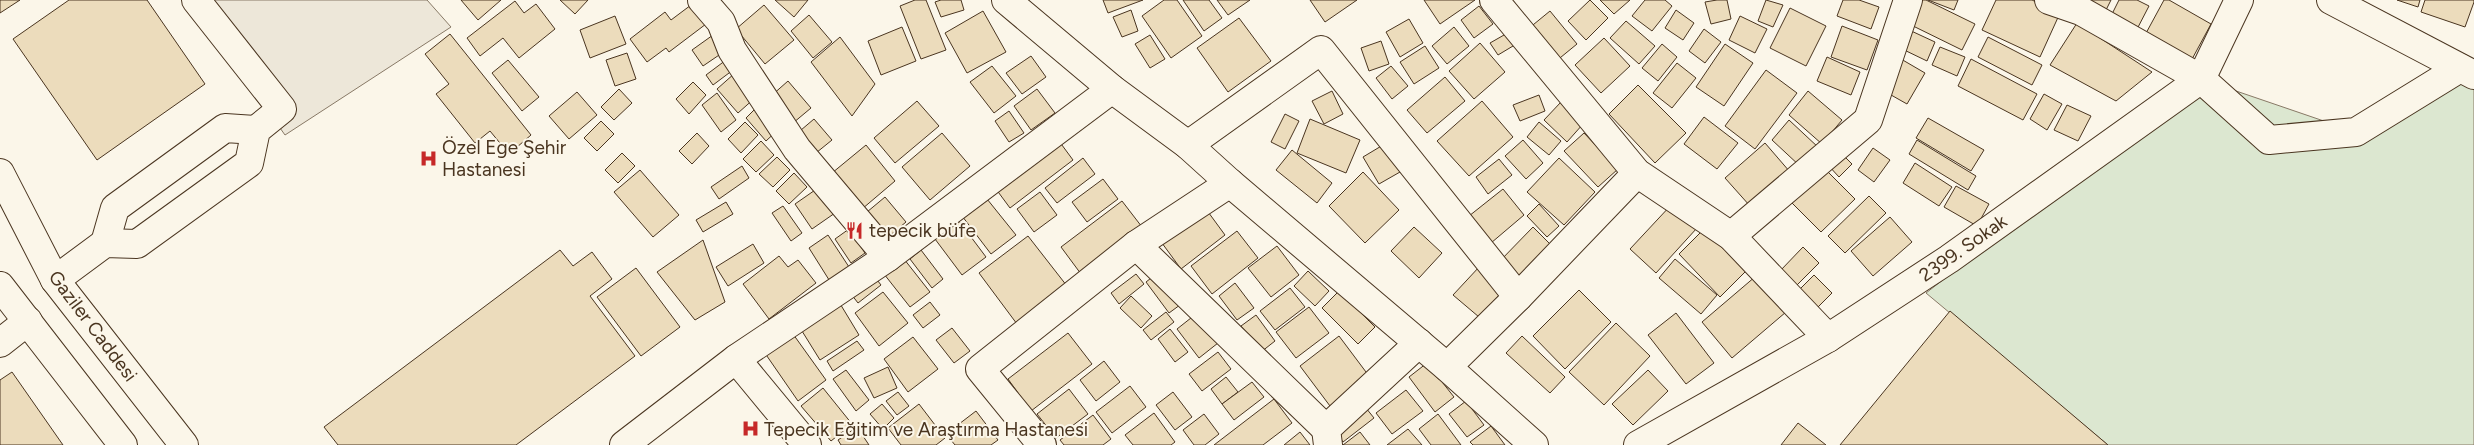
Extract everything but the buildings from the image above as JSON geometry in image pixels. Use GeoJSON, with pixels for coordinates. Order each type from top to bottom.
{"type":"FeatureCollection","features":[{"type":"Feature","properties":{"kind":"street"},"geometry":{"type":"LineString","coordinates":[[105,243],[137,244],[249,163],[256,130],[282,109],[196,0]]}},
{"type":"Feature","properties":{"kind":"street"},"geometry":{"type":"LineString","coordinates":[[702,0],[721,22],[732,50],[797,149],[888,256]]}},
{"type":"Feature","properties":{"kind":"street"},"geometry":{"type":"LineString","coordinates":[[1006,0],[1112,89],[1188,145],[1230,183],[1447,366],[1534,445]]}},
{"type":"Feature","properties":{"kind":"street"},"geometry":{"type":"LineString","coordinates":[[1494,0],[1637,173],[1731,236],[1828,338]]}},
{"type":"Feature","properties":{"kind":"street"},"geometry":{"type":"LineString","coordinates":[[1731,236],[1868,120],[1908,0]]}},
{"type":"Feature","properties":{"kind":"street"},"geometry":{"type":"LineString","coordinates":[[2050,0],[2083,5],[2201,79],[2269,140],[2356,132],[2467,72]]}},
{"type":"Feature","properties":{"kind":"street","name":"2399. Sokak"},"geometry":{"type":"LineString","coordinates":[[1638,445],[1828,338],[1949,259],[2201,79],[2239,0]]}},
{"type":"Feature","properties":{"kind":"street"},"geometry":{"type":"LineString","coordinates":[[2332,0],[2467,72]]}},
{"type":"Feature","properties":{"kind":"street"},"geometry":{"type":"LineString","coordinates":[[1188,145],[1321,50],[1518,297]]}},
{"type":"Feature","properties":{"kind":"street"},"geometry":{"type":"LineString","coordinates":[[624,445],[736,359],[888,256],[1112,89]]}},
{"type":"Feature","properties":{"kind":"street"},"geometry":{"type":"LineString","coordinates":[[56,280],[105,243],[115,208],[225,128],[256,130]]}},
{"type":"Feature","properties":{"kind":"street","name":"Gaziler Caddesi"},"geometry":{"type":"LineString","coordinates":[[0,173],[56,280],[184,445]]}},
{"type":"Feature","properties":{"kind":"street"},"geometry":{"type":"LineString","coordinates":[[1447,366],[1518,297],[1637,173]]}},
{"type":"Feature","properties":{"kind":"street"},"geometry":{"type":"LineString","coordinates":[[1042,445],[980,369],[1136,244],[1230,183]]}},
{"type":"Feature","properties":{"kind":"street"},"geometry":{"type":"LineString","coordinates":[[1136,244],[1327,437],[1419,343]]}},
{"type":"Feature","properties":{"kind":"street"},"geometry":{"type":"LineString","coordinates":[[0,286],[123,445]]}},
{"type":"Feature","properties":{"kind":"street"},"geometry":{"type":"LineString","coordinates":[[0,343],[28,322]]}},
{"type":"Feature","properties":{"kind":"street"},"geometry":{"type":"LineString","coordinates":[[736,359],[807,445]]}},
{"type":"Feature","properties":{"kind":"green space"},"geometry":{"type":"Polygon","coordinates":[[[2474,75],[2474,445],[2108,445],[1926,293],[2201,79],[2356,132],[2474,75]]]}},
{"type":"Feature","properties":{"kind":"shaded area"},"geometry":{"type":"Polygon","coordinates":[[[189,0],[427,0],[451,27],[285,135],[189,0]]]}},
{"type":"Feature","properties":{"kind":"place","name":"Özel Ege Şehir Hastanesi"},"geometry":{"type":"Point","coordinates":[428,158]}},
{"type":"Feature","properties":{"kind":"place","name":"tepecik büfe"},"geometry":{"type":"Point","coordinates":[855,230]}},
{"type":"Feature","properties":{"kind":"place","name":"Tepecik Eğitim ve Araştırma Hastanesi"},"geometry":{"type":"Point","coordinates":[750,429]}}]}
